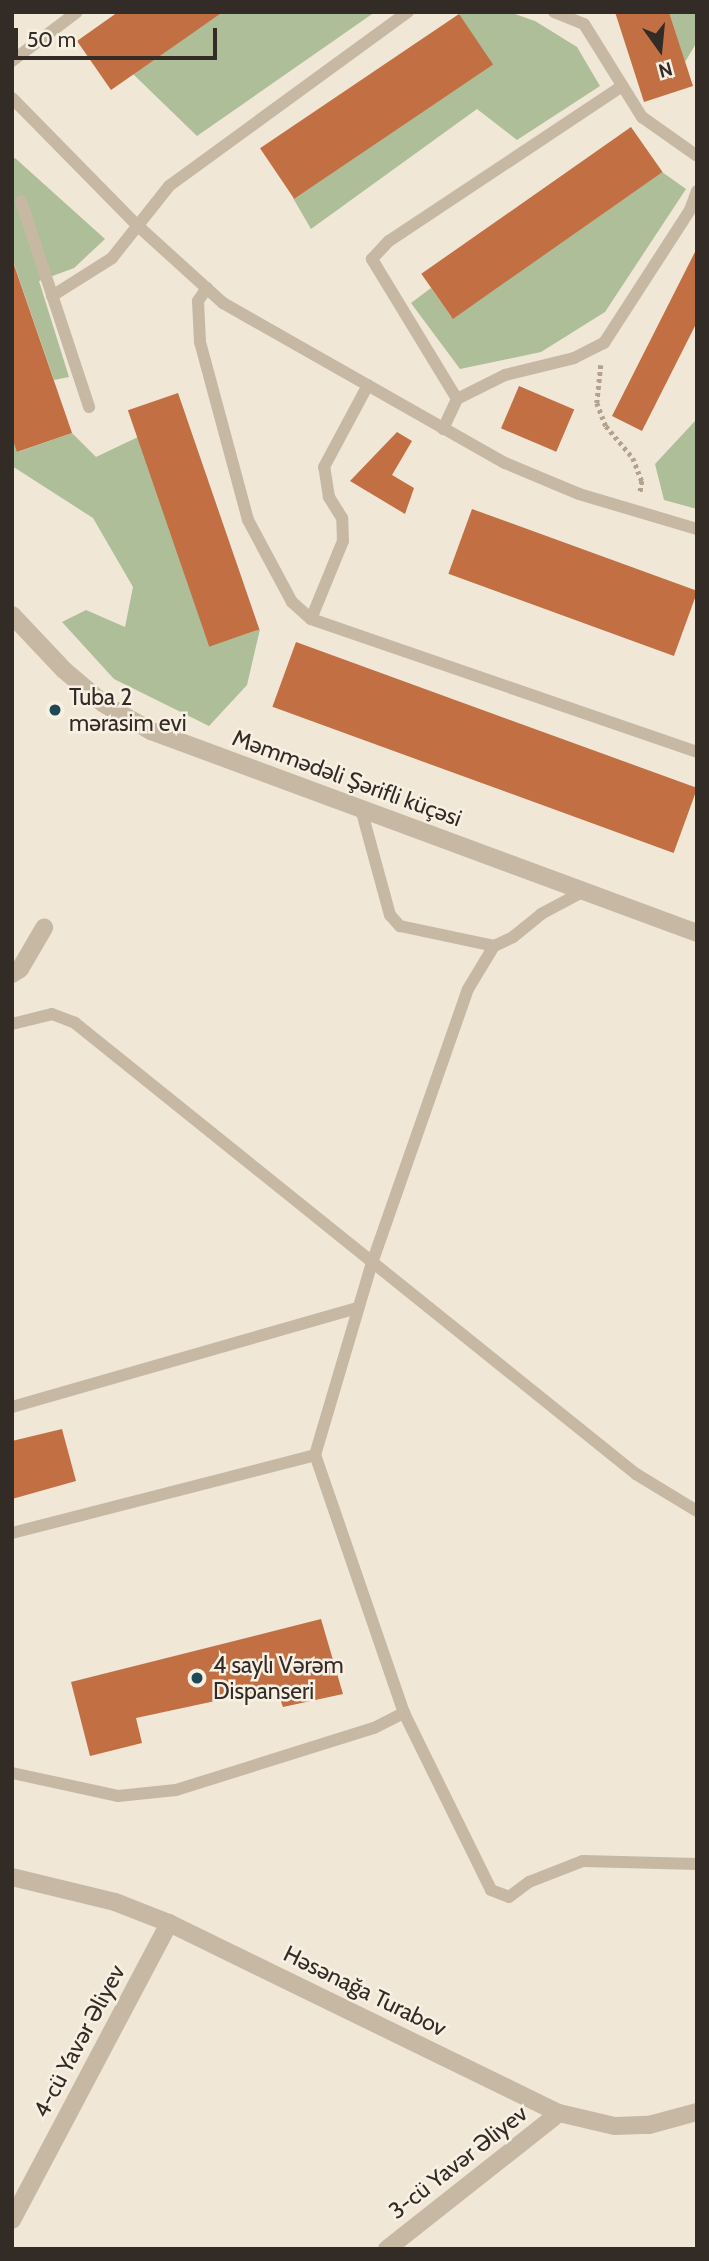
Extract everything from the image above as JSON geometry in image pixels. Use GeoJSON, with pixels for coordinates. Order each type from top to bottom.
{"type":"FeatureCollection","features":[{"type":"Feature","properties":{"kind":"street","name":"Məmmədəli Şərifli küçəsi"},"geometry":{"type":"LineString","coordinates":[[12,615],[64,670],[104,704],[151,731],[697,933]]}},
{"type":"Feature","properties":{"kind":"street"},"geometry":{"type":"LineString","coordinates":[[12,974],[20,969],[44,928]]}},
{"type":"Feature","properties":{"kind":"street","name":"Həsənağa Turabov"},"geometry":{"type":"LineString","coordinates":[[12,1877],[115,1902],[169,1923],[559,2113],[615,2126],[649,2124],[697,2112]]}},
{"type":"Feature","properties":{"kind":"street","name":"4-cü Yavər Əliyev"},"geometry":{"type":"LineString","coordinates":[[12,2220],[169,1923]]}},
{"type":"Feature","properties":{"kind":"street","name":"3-cü Yavər Əliyev"},"geometry":{"type":"LineString","coordinates":[[387,2249],[559,2113]]}},
{"type":"Feature","properties":{"kind":"lane"},"geometry":{"type":"LineString","coordinates":[[12,61],[77,12]]}},
{"type":"Feature","properties":{"kind":"lane"},"geometry":{"type":"LineString","coordinates":[[52,296],[112,258],[169,186],[408,12]]}},
{"type":"Feature","properties":{"kind":"lane"},"geometry":{"type":"LineString","coordinates":[[554,12],[584,18],[642,117],[697,156]]}},
{"type":"Feature","properties":{"kind":"lane"},"geometry":{"type":"LineString","coordinates":[[457,399],[372,259],[389,241],[622,86]]}},
{"type":"Feature","properties":{"kind":"lane"},"geometry":{"type":"LineString","coordinates":[[12,98],[138,226],[223,303],[505,463],[579,494],[697,529]]}},
{"type":"Feature","properties":{"kind":"lane"},"geometry":{"type":"LineString","coordinates":[[443,429],[457,399],[505,375],[574,358],[604,343],[690,210],[697,191]]}},
{"type":"Feature","properties":{"kind":"lane"},"geometry":{"type":"LineString","coordinates":[[21,201],[89,407]]}},
{"type":"Feature","properties":{"kind":"lane"},"geometry":{"type":"LineString","coordinates":[[207,288],[198,301],[200,342],[248,520],[292,602],[311,619],[697,752]]}},
{"type":"Feature","properties":{"kind":"lane"},"geometry":{"type":"LineString","coordinates":[[311,619],[343,541],[342,518],[329,497],[324,467],[368,385]]}},
{"type":"Feature","properties":{"kind":"lane"},"geometry":{"type":"LineString","coordinates":[[361,809],[390,915],[400,926],[494,946]]}},
{"type":"Feature","properties":{"kind":"lane"},"geometry":{"type":"LineString","coordinates":[[584,891],[541,914],[513,937],[494,946],[468,989],[372,1263],[315,1455],[404,1713],[491,1891],[509,1897],[529,1882],[583,1861],[697,1864]]}},
{"type":"Feature","properties":{"kind":"lane"},"geometry":{"type":"LineString","coordinates":[[12,1024],[52,1014],[75,1023],[636,1474],[697,1511]]}},
{"type":"Feature","properties":{"kind":"lane"},"geometry":{"type":"LineString","coordinates":[[12,1407],[358,1308]]}},
{"type":"Feature","properties":{"kind":"lane"},"geometry":{"type":"LineString","coordinates":[[12,1533],[315,1455]]}},
{"type":"Feature","properties":{"kind":"lane"},"geometry":{"type":"LineString","coordinates":[[12,1773],[118,1797],[176,1790],[373,1728],[404,1713]]}},
{"type":"Feature","properties":{"kind":"path"},"geometry":{"type":"LineString","coordinates":[[604,343],[597,403],[606,426],[633,458],[642,481],[636,511]]}},
{"type":"Feature","properties":{"kind":"green space"},"geometry":{"type":"Polygon","coordinates":[[[223,12],[375,12],[197,136],[133,74],[223,12]]]}},
{"type":"Feature","properties":{"kind":"green space"},"geometry":{"type":"Polygon","coordinates":[[[462,12],[509,12],[535,21],[577,47],[600,86],[517,140],[477,109],[311,229],[293,198],[462,12]]]}},
{"type":"Feature","properties":{"kind":"green space"},"geometry":{"type":"Polygon","coordinates":[[[669,12],[697,12],[697,42],[685,62],[669,12]]]}},
{"type":"Feature","properties":{"kind":"green space"},"geometry":{"type":"Polygon","coordinates":[[[15,158],[105,239],[74,268],[39,281],[69,377],[54,380],[12,258],[12,160],[15,158]]]}},
{"type":"Feature","properties":{"kind":"green space"},"geometry":{"type":"Polygon","coordinates":[[[662,172],[686,189],[605,312],[541,352],[460,369],[411,303],[431,288],[452,318],[662,172]]]}},
{"type":"Feature","properties":{"kind":"green space"},"geometry":{"type":"Polygon","coordinates":[[[695,421],[697,509],[664,500],[655,464],[695,421]]]}},
{"type":"Feature","properties":{"kind":"green space"},"geometry":{"type":"Polygon","coordinates":[[[72,433],[96,457],[138,437],[211,646],[260,629],[247,685],[209,726],[114,679],[62,622],[86,610],[125,627],[133,587],[93,518],[12,466],[12,437],[18,452],[72,433]]]}},
{"type":"Feature","properties":{"kind":"building"},"geometry":{"type":"Polygon","coordinates":[[[118,12],[223,12],[111,90],[77,41],[118,12]]]}},
{"type":"Feature","properties":{"kind":"building"},"geometry":{"type":"Polygon","coordinates":[[[615,12],[669,12],[693,86],[644,102],[615,12]]]}},
{"type":"Feature","properties":{"kind":"building"},"geometry":{"type":"Polygon","coordinates":[[[459,14],[493,65],[294,199],[260,148],[459,14]]]}},
{"type":"Feature","properties":{"kind":"building"},"geometry":{"type":"Polygon","coordinates":[[[631,127],[663,172],[453,319],[421,274],[631,127]]]}},
{"type":"Feature","properties":{"kind":"building"},"geometry":{"type":"Polygon","coordinates":[[[697,248],[697,322],[642,431],[612,416],[697,248]]]}},
{"type":"Feature","properties":{"kind":"building"},"geometry":{"type":"Polygon","coordinates":[[[12,259],[72,433],[17,452],[12,437],[12,259]]]}},
{"type":"Feature","properties":{"kind":"building"},"geometry":{"type":"Polygon","coordinates":[[[519,386],[574,409],[556,452],[501,428],[519,386]]]}},
{"type":"Feature","properties":{"kind":"building"},"geometry":{"type":"Polygon","coordinates":[[[178,393],[259,629],[209,647],[128,410],[178,393]]]}},
{"type":"Feature","properties":{"kind":"building"},"geometry":{"type":"Polygon","coordinates":[[[397,432],[412,441],[392,475],[414,488],[405,514],[350,481],[397,432]]]}},
{"type":"Feature","properties":{"kind":"building"},"geometry":{"type":"Polygon","coordinates":[[[472,509],[697,591],[674,656],[448,574],[472,509]]]}},
{"type":"Feature","properties":{"kind":"building"},"geometry":{"type":"Polygon","coordinates":[[[296,642],[697,788],[674,853],[272,707],[296,642]]]}},
{"type":"Feature","properties":{"kind":"building"},"geometry":{"type":"Polygon","coordinates":[[[62,1429],[76,1481],[12,1499],[12,1441],[62,1429]]]}},
{"type":"Feature","properties":{"kind":"building"},"geometry":{"type":"Polygon","coordinates":[[[321,1619],[343,1694],[283,1707],[276,1688],[136,1718],[142,1743],[90,1756],[71,1682],[321,1619]]]}},
{"type":"Feature","properties":{"kind":"place","name":"Tuba 2 mərasim evi"},"geometry":{"type":"Point","coordinates":[55,710]}},
{"type":"Feature","properties":{"kind":"place","name":"4 saylı Vərəm Dispanseri"},"geometry":{"type":"Point","coordinates":[197,1678]}}]}
